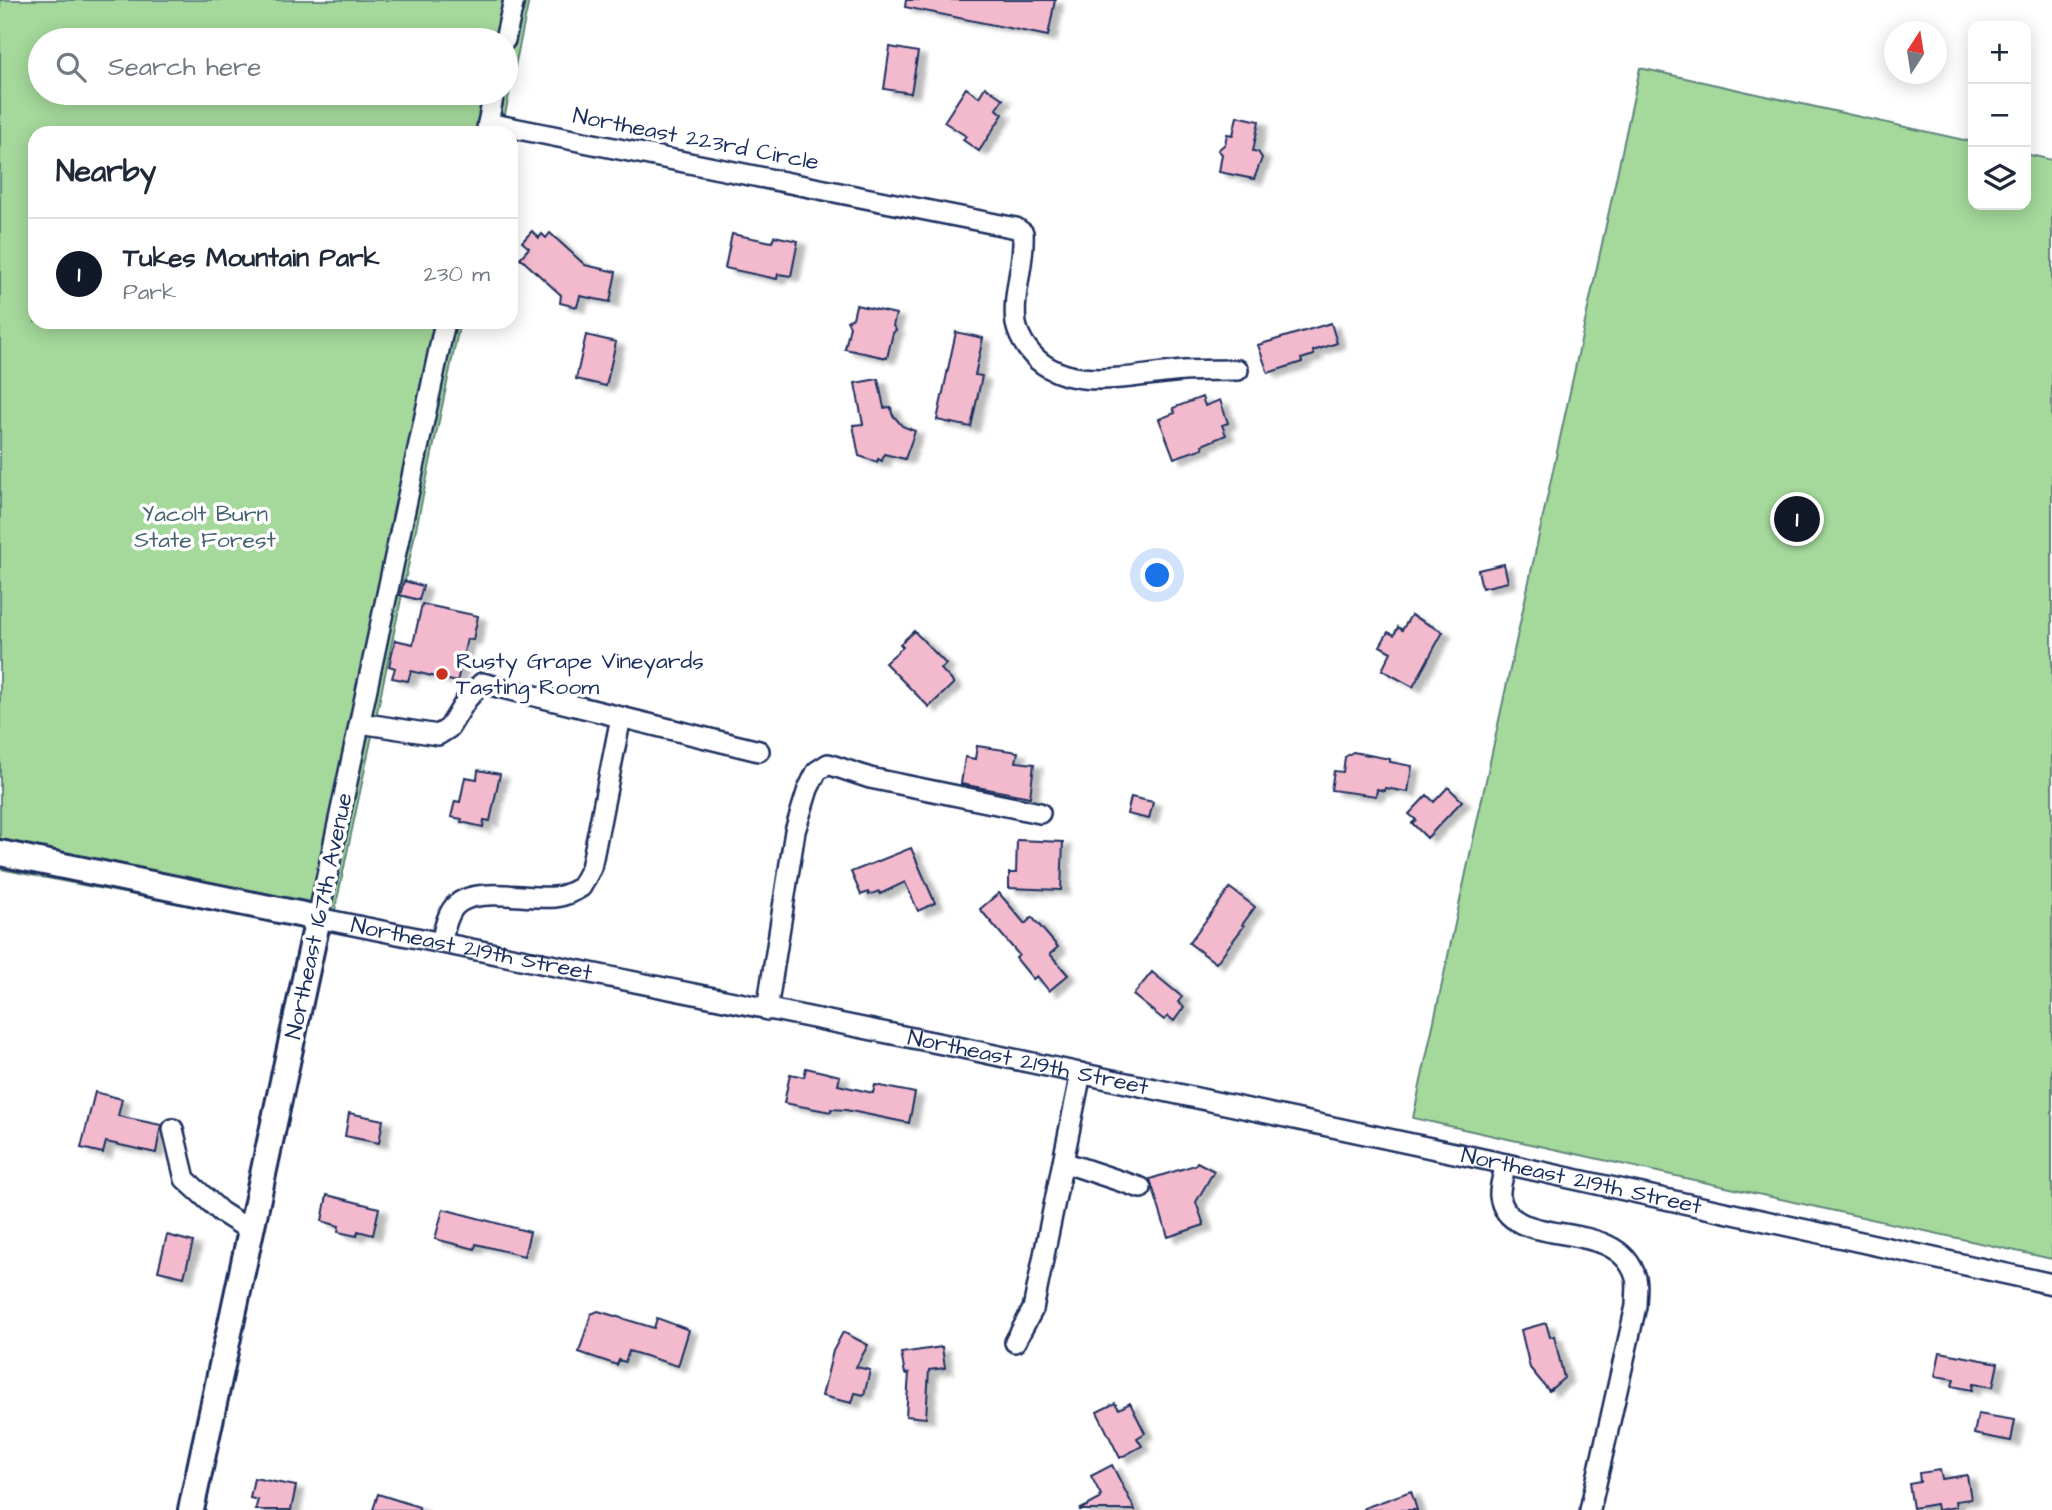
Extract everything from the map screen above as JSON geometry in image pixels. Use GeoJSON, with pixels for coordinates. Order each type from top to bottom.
{"type":"FeatureCollection","features":[{"type":"Feature","properties":{"kind":"main road","name":"Northeast 219th Street"},"geometry":{"type":"LineString","coordinates":[[0,853],[318,918]]}},
{"type":"Feature","properties":{"kind":"main road","name":"Northeast 167th Avenue"},"geometry":{"type":"LineString","coordinates":[[191,1510],[318,918]]}},
{"type":"Feature","properties":{"kind":"street"},"geometry":{"type":"LineString","coordinates":[[508,28],[514,0]]}},
{"type":"Feature","properties":{"kind":"street"},"geometry":{"type":"LineString","coordinates":[[487,126],[492,105]]}},
{"type":"Feature","properties":{"kind":"street","name":"Northeast 223rd Circle"},"geometry":{"type":"LineString","coordinates":[[518,134],[1016,228],[1023,233],[1024,253],[1016,324],[1021,340],[1034,358],[1051,370],[1076,377],[1106,379],[1185,371],[1238,370]]}},
{"type":"Feature","properties":{"kind":"street","name":"Northeast 167th Avenue"},"geometry":{"type":"LineString","coordinates":[[318,918],[444,329]]}},
{"type":"Feature","properties":{"kind":"street"},"geometry":{"type":"LineString","coordinates":[[360,723],[438,735],[449,728],[467,699],[482,683],[759,751]]}},
{"type":"Feature","properties":{"kind":"street"},"geometry":{"type":"LineString","coordinates":[[441,943],[451,912],[466,899],[479,896],[556,897],[581,887],[591,868],[621,717]]}},
{"type":"Feature","properties":{"kind":"street"},"geometry":{"type":"LineString","coordinates":[[768,1010],[795,831],[808,789],[817,771],[828,764],[870,778],[1040,813]]}},
{"type":"Feature","properties":{"kind":"street","name":"Northeast 219th Street"},"geometry":{"type":"LineString","coordinates":[[318,918],[1081,1073],[2052,1284]]}},
{"type":"Feature","properties":{"kind":"street"},"geometry":{"type":"LineString","coordinates":[[1015,1342],[1033,1309],[1081,1073]]}},
{"type":"Feature","properties":{"kind":"street"},"geometry":{"type":"LineString","coordinates":[[173,1129],[185,1179],[221,1212],[251,1231]]}},
{"type":"Feature","properties":{"kind":"street"},"geometry":{"type":"LineString","coordinates":[[1063,1162],[1140,1188]]}},
{"type":"Feature","properties":{"kind":"street"},"geometry":{"type":"LineString","coordinates":[[1506,1164],[1500,1196],[1507,1214],[1523,1226],[1610,1245],[1626,1258],[1636,1279],[1636,1306],[1590,1510]]}},
{"type":"Feature","properties":{"kind":"green space","name":"Yacolt Burn State Forest"},"geometry":{"type":"Polygon","coordinates":[[[0,0],[529,0],[518,52],[518,28],[28,28],[28,105],[507,105],[502,126],[28,126],[28,329],[459,329],[330,933],[0,869],[0,0]]]}},
{"type":"Feature","properties":{"kind":"green space"},"geometry":{"type":"Polygon","coordinates":[[[1640,68],[1968,141],[1968,210],[2031,210],[2031,155],[2052,160],[2052,1259],[1413,1118],[1640,68]]]}},
{"type":"Feature","properties":{"kind":"building"},"geometry":{"type":"Polygon","coordinates":[[[906,0],[1055,0],[1048,36],[905,7],[906,0]]]}},
{"type":"Feature","properties":{"kind":"building"},"geometry":{"type":"Polygon","coordinates":[[[890,47],[918,52],[911,93],[884,89],[890,47]]]}},
{"type":"Feature","properties":{"kind":"building"},"geometry":{"type":"Polygon","coordinates":[[[985,87],[1003,99],[996,109],[1003,114],[979,151],[963,140],[966,136],[944,122],[966,88],[979,97],[985,87]]]}},
{"type":"Feature","properties":{"kind":"building"},"geometry":{"type":"Polygon","coordinates":[[[1237,116],[1259,121],[1253,151],[1258,152],[1262,158],[1254,179],[1219,172],[1222,154],[1218,150],[1225,144],[1227,134],[1233,135],[1237,116]]]}},
{"type":"Feature","properties":{"kind":"building"},"geometry":{"type":"Polygon","coordinates":[[[532,231],[539,238],[542,234],[546,238],[550,233],[585,265],[616,272],[610,302],[580,296],[577,307],[560,303],[561,295],[520,258],[529,248],[522,242],[532,231]]]}},
{"type":"Feature","properties":{"kind":"building"},"geometry":{"type":"Polygon","coordinates":[[[732,234],[772,242],[774,236],[798,241],[791,276],[778,274],[777,279],[725,268],[732,234]]]}},
{"type":"Feature","properties":{"kind":"building"},"geometry":{"type":"Polygon","coordinates":[[[856,305],[896,314],[893,326],[896,330],[887,358],[845,349],[850,326],[847,321],[853,318],[856,305]]]}},
{"type":"Feature","properties":{"kind":"building"},"geometry":{"type":"Polygon","coordinates":[[[1331,323],[1337,343],[1313,351],[1314,355],[1301,359],[1302,362],[1268,373],[1258,345],[1331,323]]]}},
{"type":"Feature","properties":{"kind":"building"},"geometry":{"type":"Polygon","coordinates":[[[956,332],[983,338],[975,375],[982,376],[971,427],[937,420],[956,332]]]}},
{"type":"Feature","properties":{"kind":"building"},"geometry":{"type":"Polygon","coordinates":[[[586,335],[616,342],[606,386],[576,379],[586,335]]]}},
{"type":"Feature","properties":{"kind":"building"},"geometry":{"type":"Polygon","coordinates":[[[878,379],[884,408],[891,407],[892,414],[902,426],[915,431],[905,459],[884,454],[882,461],[878,459],[877,462],[859,456],[853,425],[863,424],[855,383],[878,379]]]}},
{"type":"Feature","properties":{"kind":"building"},"geometry":{"type":"Polygon","coordinates":[[[1202,397],[1205,406],[1220,400],[1228,423],[1222,425],[1226,435],[1202,445],[1203,448],[1174,458],[1159,419],[1175,413],[1173,408],[1202,397]]]}},
{"type":"Feature","properties":{"kind":"building"},"geometry":{"type":"Polygon","coordinates":[[[1504,564],[1508,582],[1482,588],[1478,570],[1504,564]]]}},
{"type":"Feature","properties":{"kind":"building"},"geometry":{"type":"Polygon","coordinates":[[[404,581],[423,586],[419,600],[400,595],[404,581]]]}},
{"type":"Feature","properties":{"kind":"building"},"geometry":{"type":"Polygon","coordinates":[[[422,604],[478,616],[473,640],[467,639],[457,682],[411,671],[408,681],[392,678],[395,668],[389,666],[395,640],[413,644],[422,604]]]}},
{"type":"Feature","properties":{"kind":"building"},"geometry":{"type":"Polygon","coordinates":[[[1411,615],[1443,632],[1413,687],[1382,670],[1391,652],[1380,646],[1388,632],[1394,635],[1398,627],[1402,630],[1411,615]]]}},
{"type":"Feature","properties":{"kind":"building"},"geometry":{"type":"Polygon","coordinates":[[[914,631],[946,664],[941,669],[954,683],[929,707],[885,663],[903,647],[900,644],[914,631]]]}},
{"type":"Feature","properties":{"kind":"building"},"geometry":{"type":"Polygon","coordinates":[[[977,746],[1018,752],[1016,762],[1034,764],[1030,797],[961,784],[965,757],[975,759],[977,746]]]}},
{"type":"Feature","properties":{"kind":"building"},"geometry":{"type":"Polygon","coordinates":[[[1353,752],[1412,766],[1408,792],[1377,789],[1376,796],[1331,790],[1334,771],[1343,772],[1345,757],[1353,752]]]}},
{"type":"Feature","properties":{"kind":"building"},"geometry":{"type":"Polygon","coordinates":[[[478,770],[500,774],[490,821],[484,820],[483,827],[451,817],[455,801],[460,802],[465,777],[477,779],[478,770]]]}},
{"type":"Feature","properties":{"kind":"building"},"geometry":{"type":"Polygon","coordinates":[[[1448,787],[1462,801],[1427,838],[1412,823],[1416,820],[1409,814],[1427,795],[1434,802],[1448,787]]]}},
{"type":"Feature","properties":{"kind":"building"},"geometry":{"type":"Polygon","coordinates":[[[1131,797],[1153,802],[1149,819],[1127,814],[1131,797]]]}},
{"type":"Feature","properties":{"kind":"building"},"geometry":{"type":"Polygon","coordinates":[[[1017,840],[1063,842],[1061,890],[1009,888],[1009,873],[1016,873],[1017,840]]]}},
{"type":"Feature","properties":{"kind":"building"},"geometry":{"type":"Polygon","coordinates":[[[911,848],[935,903],[918,911],[905,882],[880,894],[879,891],[861,895],[851,872],[911,848]]]}},
{"type":"Feature","properties":{"kind":"building"},"geometry":{"type":"Polygon","coordinates":[[[1230,888],[1255,907],[1216,963],[1189,943],[1230,888]]]}},
{"type":"Feature","properties":{"kind":"building"},"geometry":{"type":"Polygon","coordinates":[[[999,893],[1025,924],[1032,917],[1058,947],[1050,954],[1068,975],[1049,991],[1037,976],[1033,979],[1016,958],[1019,955],[980,909],[999,893]]]}},
{"type":"Feature","properties":{"kind":"building"},"geometry":{"type":"Polygon","coordinates":[[[1152,972],[1182,997],[1178,1002],[1184,1007],[1174,1021],[1168,1016],[1164,1020],[1133,995],[1152,972]]]}},
{"type":"Feature","properties":{"kind":"building"},"geometry":{"type":"Polygon","coordinates":[[[806,1068],[840,1076],[838,1085],[873,1093],[875,1085],[915,1093],[909,1123],[846,1110],[831,1109],[831,1112],[784,1103],[790,1074],[804,1077],[806,1068]]]}},
{"type":"Feature","properties":{"kind":"building"},"geometry":{"type":"Polygon","coordinates":[[[95,1092],[122,1099],[118,1116],[161,1125],[156,1153],[106,1142],[103,1153],[81,1148],[95,1092]]]}},
{"type":"Feature","properties":{"kind":"building"},"geometry":{"type":"Polygon","coordinates":[[[349,1113],[383,1120],[379,1143],[345,1136],[349,1113]]]}},
{"type":"Feature","properties":{"kind":"building"},"geometry":{"type":"Polygon","coordinates":[[[1197,1162],[1214,1171],[1196,1202],[1204,1225],[1168,1237],[1150,1179],[1195,1165],[1197,1162]]]}},
{"type":"Feature","properties":{"kind":"building"},"geometry":{"type":"Polygon","coordinates":[[[327,1195],[379,1208],[373,1235],[358,1231],[357,1236],[338,1232],[339,1226],[322,1221],[327,1195]]]}},
{"type":"Feature","properties":{"kind":"building"},"geometry":{"type":"Polygon","coordinates":[[[443,1209],[530,1232],[524,1256],[476,1244],[475,1249],[435,1239],[443,1209]]]}},
{"type":"Feature","properties":{"kind":"building"},"geometry":{"type":"Polygon","coordinates":[[[167,1235],[193,1242],[184,1277],[158,1271],[167,1235]]]}},
{"type":"Feature","properties":{"kind":"building"},"geometry":{"type":"Polygon","coordinates":[[[598,1311],[654,1328],[657,1318],[689,1330],[678,1366],[629,1351],[625,1362],[619,1360],[617,1365],[579,1352],[591,1314],[598,1311]]]}},
{"type":"Feature","properties":{"kind":"building"},"geometry":{"type":"Polygon","coordinates":[[[1546,1323],[1550,1337],[1554,1336],[1564,1378],[1549,1391],[1530,1368],[1521,1330],[1546,1323]]]}},
{"type":"Feature","properties":{"kind":"building"},"geometry":{"type":"Polygon","coordinates":[[[843,1332],[868,1345],[856,1367],[870,1370],[864,1395],[855,1393],[852,1403],[822,1396],[833,1351],[843,1332]]]}},
{"type":"Feature","properties":{"kind":"building"},"geometry":{"type":"Polygon","coordinates":[[[942,1347],[945,1368],[929,1370],[926,1418],[906,1416],[909,1373],[905,1374],[901,1353],[942,1347]]]}},
{"type":"Feature","properties":{"kind":"building"},"geometry":{"type":"Polygon","coordinates":[[[1940,1352],[1998,1363],[1993,1387],[1973,1384],[1972,1390],[1952,1386],[1954,1379],[1935,1376],[1940,1352]]]}},
{"type":"Feature","properties":{"kind":"building"},"geometry":{"type":"Polygon","coordinates":[[[1115,1403],[1119,1409],[1130,1403],[1145,1433],[1137,1438],[1142,1446],[1120,1458],[1097,1412],[1115,1403]]]}},
{"type":"Feature","properties":{"kind":"building"},"geometry":{"type":"Polygon","coordinates":[[[1978,1414],[2015,1420],[2011,1441],[1974,1434],[1978,1414]]]}},
{"type":"Feature","properties":{"kind":"building"},"geometry":{"type":"Polygon","coordinates":[[[1112,1465],[1135,1510],[1079,1510],[1100,1499],[1101,1495],[1091,1476],[1112,1465]]]}},
{"type":"Feature","properties":{"kind":"building"},"geometry":{"type":"Polygon","coordinates":[[[1940,1470],[1942,1479],[1967,1475],[1971,1499],[1955,1501],[1956,1507],[1939,1510],[1936,1504],[1913,1508],[1909,1484],[1920,1482],[1919,1473],[1940,1470]]]}},
{"type":"Feature","properties":{"kind":"building"},"geometry":{"type":"Polygon","coordinates":[[[254,1478],[296,1486],[291,1510],[255,1510],[258,1500],[250,1498],[254,1478]]]}},
{"type":"Feature","properties":{"kind":"building"},"geometry":{"type":"Polygon","coordinates":[[[1411,1491],[1417,1510],[1364,1510],[1364,1508],[1411,1491]]]}},
{"type":"Feature","properties":{"kind":"building"},"geometry":{"type":"Polygon","coordinates":[[[378,1494],[419,1507],[419,1510],[373,1510],[378,1494]]]}},
{"type":"Feature","properties":{"kind":"place","name":"Tukes Mountain Park"},"geometry":{"type":"Point","coordinates":[1797,519]}},
{"type":"Feature","properties":{"kind":"place","name":"Rusty Grape Vineyards Tasting Room"},"geometry":{"type":"Point","coordinates":[442,674]}}]}
